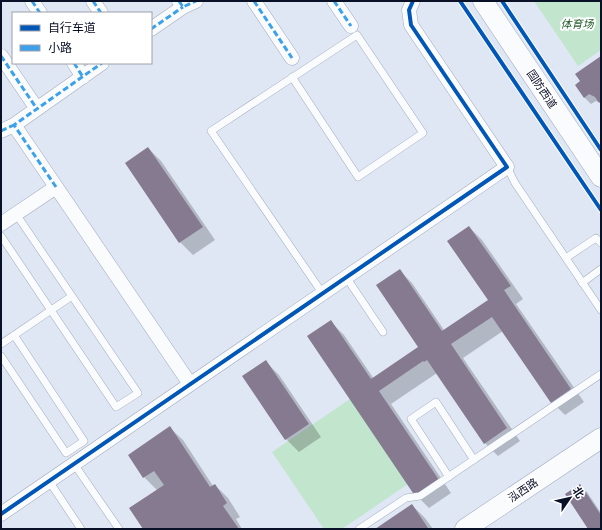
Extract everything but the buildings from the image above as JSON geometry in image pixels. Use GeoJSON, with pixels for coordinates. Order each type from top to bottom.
{"type":"FeatureCollection","features":[{"type":"Feature","properties":{"kind":"street"},"geometry":{"type":"LineString","coordinates":[[32,1],[39,12]]}},
{"type":"Feature","properties":{"kind":"street"},"geometry":{"type":"LineString","coordinates":[[93,1],[100,12]]}},
{"type":"Feature","properties":{"kind":"street"},"geometry":{"type":"LineString","coordinates":[[152,28],[181,4],[196,1]]}},
{"type":"Feature","properties":{"kind":"street"},"geometry":{"type":"LineString","coordinates":[[254,1],[292,58]]}},
{"type":"Feature","properties":{"kind":"street"},"geometry":{"type":"LineString","coordinates":[[334,1],[351,26]]}},
{"type":"Feature","properties":{"kind":"street"},"geometry":{"type":"LineString","coordinates":[[1,514],[507,167],[411,26],[409,10],[413,1]]}},
{"type":"Feature","properties":{"kind":"street","name":"国防西道"},"geometry":{"type":"LineString","coordinates":[[483,1],[601,177]]}},
{"type":"Feature","properties":{"kind":"street"},"geometry":{"type":"LineString","coordinates":[[1,56],[36,109]]}},
{"type":"Feature","properties":{"kind":"street"},"geometry":{"type":"LineString","coordinates":[[75,64],[83,76]]}},
{"type":"Feature","properties":{"kind":"street"},"geometry":{"type":"LineString","coordinates":[[1,130],[14,125],[101,64]]}},
{"type":"Feature","properties":{"kind":"street"},"geometry":{"type":"LineString","coordinates":[[14,125],[190,384]]}},
{"type":"Feature","properties":{"kind":"street"},"geometry":{"type":"LineString","coordinates":[[1,224],[56,187]]}},
{"type":"Feature","properties":{"kind":"street","name":"泓西路"},"geometry":{"type":"LineString","coordinates":[[465,529],[601,438]]}},
{"type":"Feature","properties":{"kind":"lane"},"geometry":{"type":"LineString","coordinates":[[292,77],[358,177],[424,133],[357,35],[292,77],[211,131],[322,294]]}},
{"type":"Feature","properties":{"kind":"lane"},"geometry":{"type":"LineString","coordinates":[[507,167],[515,183],[601,310]]}},
{"type":"Feature","properties":{"kind":"lane"},"geometry":{"type":"LineString","coordinates":[[1,236],[116,406],[138,393],[16,214]]}},
{"type":"Feature","properties":{"kind":"lane"},"geometry":{"type":"LineString","coordinates":[[566,258],[596,238],[601,243]]}},
{"type":"Feature","properties":{"kind":"lane"},"geometry":{"type":"LineString","coordinates":[[582,282],[601,269]]}},
{"type":"Feature","properties":{"kind":"lane"},"geometry":{"type":"LineString","coordinates":[[346,277],[383,332]]}},
{"type":"Feature","properties":{"kind":"lane"},"geometry":{"type":"LineString","coordinates":[[1,344],[72,296]]}},
{"type":"Feature","properties":{"kind":"lane"},"geometry":{"type":"LineString","coordinates":[[1,356],[66,453],[84,441],[14,335]]}},
{"type":"Feature","properties":{"kind":"lane"},"geometry":{"type":"LineString","coordinates":[[359,529],[406,498],[420,496],[601,374]]}},
{"type":"Feature","properties":{"kind":"lane"},"geometry":{"type":"LineString","coordinates":[[449,477],[410,419],[436,402],[474,460]]}},
{"type":"Feature","properties":{"kind":"lane"},"geometry":{"type":"LineString","coordinates":[[74,464],[119,529]]}},
{"type":"Feature","properties":{"kind":"lane"},"geometry":{"type":"LineString","coordinates":[[48,481],[81,529]]}},
{"type":"Feature","properties":{"kind":"green space","name":"体育场"},"geometry":{"type":"Polygon","coordinates":[[[534,1],[601,1],[601,50],[578,66],[534,1]]]}},
{"type":"Feature","properties":{"kind":"green space"},"geometry":{"type":"Polygon","coordinates":[[[350,399],[408,484],[342,529],[324,529],[272,452],[350,399]]]}},
{"type":"Feature","properties":{"kind":"marked path"},"geometry":{"type":"LineString","coordinates":[[32,1],[39,12]]}},
{"type":"Feature","properties":{"kind":"marked path"},"geometry":{"type":"LineString","coordinates":[[93,1],[100,12]]}},
{"type":"Feature","properties":{"kind":"marked path"},"geometry":{"type":"LineString","coordinates":[[179,1],[183,7],[196,1]]}},
{"type":"Feature","properties":{"kind":"marked path"},"geometry":{"type":"LineString","coordinates":[[254,1],[292,58]]}},
{"type":"Feature","properties":{"kind":"marked path"},"geometry":{"type":"LineString","coordinates":[[334,1],[351,26]]}},
{"type":"Feature","properties":{"kind":"marked path"},"geometry":{"type":"LineString","coordinates":[[152,28],[183,7]]}},
{"type":"Feature","properties":{"kind":"marked path"},"geometry":{"type":"LineString","coordinates":[[1,56],[37,109]]}},
{"type":"Feature","properties":{"kind":"marked path"},"geometry":{"type":"LineString","coordinates":[[75,64],[83,77]]}},
{"type":"Feature","properties":{"kind":"marked path"},"geometry":{"type":"LineString","coordinates":[[56,187],[14,125],[101,64]]}},
{"type":"Feature","properties":{"kind":"marked path"},"geometry":{"type":"LineString","coordinates":[[1,131],[14,125]]}},
{"type":"Feature","properties":{"kind":"cycle path"},"geometry":{"type":"LineString","coordinates":[[1,514],[507,167],[411,25],[409,10],[413,1]]}},
{"type":"Feature","properties":{"kind":"cycle path"},"geometry":{"type":"LineString","coordinates":[[460,1],[601,210]]}},
{"type":"Feature","properties":{"kind":"cycle path"},"geometry":{"type":"LineString","coordinates":[[502,1],[601,150]]}}]}
